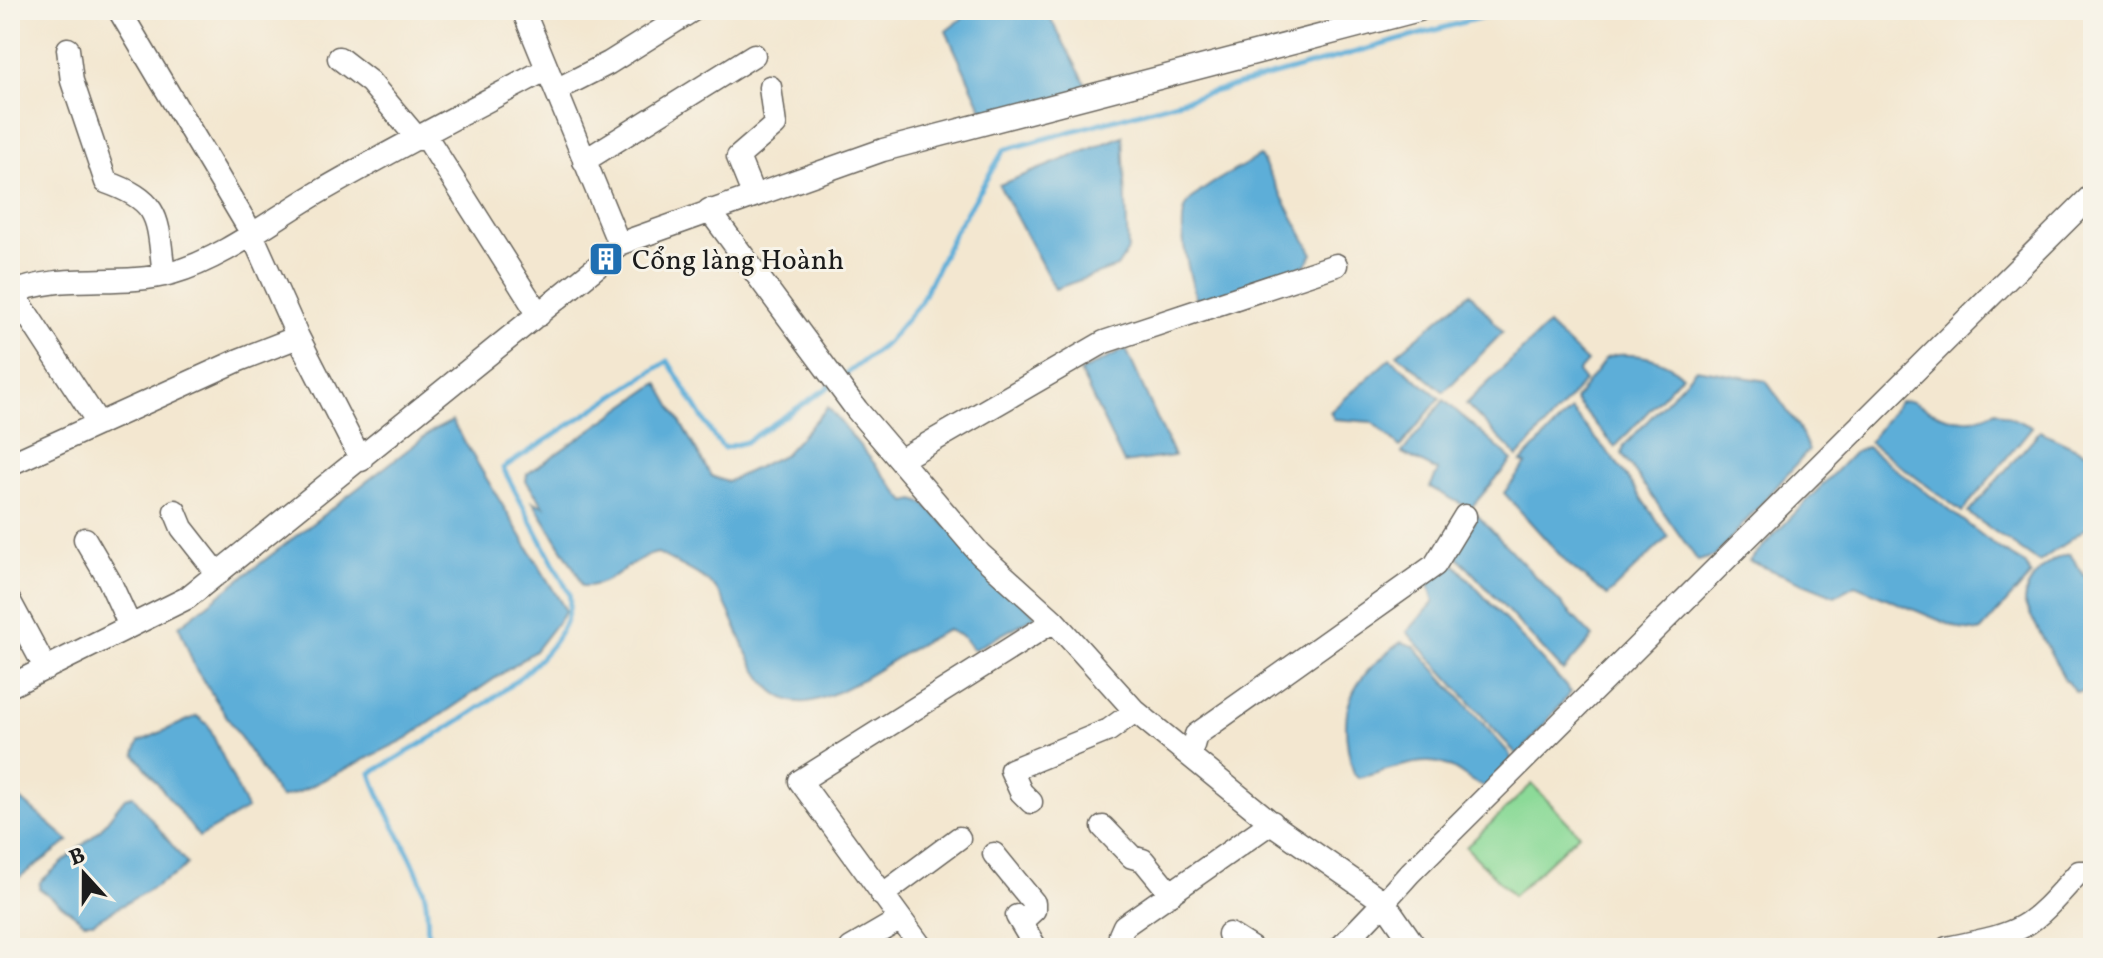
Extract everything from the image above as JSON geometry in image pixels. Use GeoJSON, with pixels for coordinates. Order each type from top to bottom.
{"type":"FeatureCollection","features":[{"type":"Feature","properties":{"kind":"street"},"geometry":{"type":"LineString","coordinates":[[119,10],[251,232],[298,337],[361,460]]}},
{"type":"Feature","properties":{"kind":"street"},"geometry":{"type":"LineString","coordinates":[[523,10],[584,161],[610,254]]}},
{"type":"Feature","properties":{"kind":"street"},"geometry":{"type":"LineString","coordinates":[[99,424],[11,291],[54,282],[130,281],[164,275],[206,259],[421,137],[551,80],[609,63],[693,10]]}},
{"type":"Feature","properties":{"kind":"street"},"geometry":{"type":"LineString","coordinates":[[10,686],[187,598],[361,460],[610,254],[709,210],[883,150],[1419,10]]}},
{"type":"Feature","properties":{"kind":"street"},"geometry":{"type":"LineString","coordinates":[[68,49],[72,81],[106,182],[142,198],[152,210],[158,224],[164,275]]}},
{"type":"Feature","properties":{"kind":"street"},"geometry":{"type":"LineString","coordinates":[[584,161],[754,55]]}},
{"type":"Feature","properties":{"kind":"street"},"geometry":{"type":"LineString","coordinates":[[339,58],[370,82],[421,137],[539,315]]}},
{"type":"Feature","properties":{"kind":"street"},"geometry":{"type":"LineString","coordinates":[[753,194],[738,157],[775,125],[770,87]]}},
{"type":"Feature","properties":{"kind":"street"},"geometry":{"type":"LineString","coordinates":[[1340,948],[2093,194]]}},
{"type":"Feature","properties":{"kind":"street"},"geometry":{"type":"LineString","coordinates":[[709,210],[843,390],[980,554],[1054,621],[1135,711],[1272,822],[1384,902],[1416,948]]}},
{"type":"Feature","properties":{"kind":"street"},"geometry":{"type":"LineString","coordinates":[[900,460],[1104,342],[1336,265]]}},
{"type":"Feature","properties":{"kind":"street"},"geometry":{"type":"LineString","coordinates":[[10,464],[298,337]]}},
{"type":"Feature","properties":{"kind":"street"},"geometry":{"type":"LineString","coordinates":[[175,511],[182,528],[218,574]]}},
{"type":"Feature","properties":{"kind":"street"},"geometry":{"type":"LineString","coordinates":[[1190,756],[1196,735],[1435,565],[1465,516]]}},
{"type":"Feature","properties":{"kind":"street"},"geometry":{"type":"LineString","coordinates":[[85,539],[130,626]]}},
{"type":"Feature","properties":{"kind":"street"},"geometry":{"type":"LineString","coordinates":[[10,602],[46,669]]}},
{"type":"Feature","properties":{"kind":"street"},"geometry":{"type":"LineString","coordinates":[[922,948],[800,781],[1054,621]]}},
{"type":"Feature","properties":{"kind":"street"},"geometry":{"type":"LineString","coordinates":[[1031,802],[1021,792],[1011,770],[1109,730],[1135,711]]}},
{"type":"Feature","properties":{"kind":"street"},"geometry":{"type":"LineString","coordinates":[[1122,948],[1120,935],[1124,926],[1272,822]]}},
{"type":"Feature","properties":{"kind":"street"},"geometry":{"type":"LineString","coordinates":[[1103,827],[1132,857],[1143,860],[1171,894]]}},
{"type":"Feature","properties":{"kind":"street"},"geometry":{"type":"LineString","coordinates":[[882,895],[959,838]]}},
{"type":"Feature","properties":{"kind":"street"},"geometry":{"type":"LineString","coordinates":[[994,854],[1034,903],[1034,910],[1019,919],[1036,948]]}},
{"type":"Feature","properties":{"kind":"street"},"geometry":{"type":"LineString","coordinates":[[1947,948],[2012,935],[2036,920],[2079,872],[2093,872]]}},
{"type":"Feature","properties":{"kind":"street"},"geometry":{"type":"LineString","coordinates":[[851,948],[899,920]]}},
{"type":"Feature","properties":{"kind":"street"},"geometry":{"type":"LineString","coordinates":[[1229,934],[1251,948]]}},
{"type":"Feature","properties":{"kind":"green space"},"geometry":{"type":"Polygon","coordinates":[[[1532,784],[1579,834],[1513,896],[1466,847],[1532,784]]]}},
{"type":"Feature","properties":{"kind":"water"},"geometry":{"type":"Polygon","coordinates":[[[973,10],[1046,10],[1088,88],[987,120],[946,31],[973,10]]]}},
{"type":"Feature","properties":{"kind":"water"},"geometry":{"type":"Polygon","coordinates":[[[1123,136],[1128,250],[1117,267],[1055,289],[999,185],[1123,136]]]}},
{"type":"Feature","properties":{"kind":"water"},"geometry":{"type":"Polygon","coordinates":[[[1260,156],[1313,254],[1306,265],[1205,302],[1196,298],[1188,264],[1183,237],[1187,205],[1210,185],[1260,156]]]}},
{"type":"Feature","properties":{"kind":"water"},"geometry":{"type":"Polygon","coordinates":[[[1470,293],[1503,332],[1444,392],[1397,354],[1470,293]]]}},
{"type":"Feature","properties":{"kind":"water"},"geometry":{"type":"Polygon","coordinates":[[[1548,325],[1587,362],[1578,372],[1585,381],[1518,457],[1466,404],[1548,325]]]}},
{"type":"Feature","properties":{"kind":"water"},"geometry":{"type":"Polygon","coordinates":[[[1126,349],[1174,456],[1124,463],[1080,372],[1126,349]]]}},
{"type":"Feature","properties":{"kind":"water"},"geometry":{"type":"Polygon","coordinates":[[[1616,355],[1651,358],[1682,375],[1615,447],[1575,400],[1606,358],[1616,355]]]}},
{"type":"Feature","properties":{"kind":"water"},"geometry":{"type":"Polygon","coordinates":[[[1390,358],[1440,398],[1400,447],[1372,422],[1334,419],[1330,412],[1390,358]]]}},
{"type":"Feature","properties":{"kind":"water"},"geometry":{"type":"Polygon","coordinates":[[[1696,369],[1766,381],[1798,426],[1809,450],[1715,556],[1698,561],[1622,454],[1624,446],[1696,369]]]}},
{"type":"Feature","properties":{"kind":"water"},"geometry":{"type":"Polygon","coordinates":[[[658,383],[711,476],[727,482],[785,454],[828,407],[906,502],[915,500],[925,504],[1036,616],[973,650],[963,637],[948,630],[829,696],[812,701],[793,701],[777,694],[764,681],[719,593],[691,570],[658,553],[602,582],[582,586],[533,502],[544,506],[526,481],[527,474],[658,383]]]}},
{"type":"Feature","properties":{"kind":"water"},"geometry":{"type":"Polygon","coordinates":[[[1444,400],[1512,460],[1470,509],[1430,487],[1438,471],[1402,453],[1444,400]]]}},
{"type":"Feature","properties":{"kind":"water"},"geometry":{"type":"Polygon","coordinates":[[[1910,401],[1962,420],[1996,411],[2032,427],[1962,512],[1869,442],[1899,402],[1910,401]]]}},
{"type":"Feature","properties":{"kind":"water"},"geometry":{"type":"Polygon","coordinates":[[[1571,410],[1617,463],[1668,537],[1607,596],[1568,564],[1504,493],[1526,464],[1521,462],[1571,410]]]}},
{"type":"Feature","properties":{"kind":"water"},"geometry":{"type":"Polygon","coordinates":[[[452,421],[566,611],[535,651],[406,739],[299,792],[280,798],[195,668],[179,626],[432,431],[452,421]]]}},
{"type":"Feature","properties":{"kind":"water"},"geometry":{"type":"Polygon","coordinates":[[[2040,431],[2093,456],[2093,523],[2039,562],[1968,513],[2040,431]]]}},
{"type":"Feature","properties":{"kind":"water"},"geometry":{"type":"Polygon","coordinates":[[[1867,447],[2000,549],[2025,564],[2031,575],[1980,632],[1960,629],[1855,585],[1835,596],[1749,561],[1853,453],[1867,447]]]}},
{"type":"Feature","properties":{"kind":"water"},"geometry":{"type":"Polygon","coordinates":[[[1477,515],[1593,637],[1563,671],[1457,556],[1477,515]]]}},
{"type":"Feature","properties":{"kind":"water"},"geometry":{"type":"Polygon","coordinates":[[[2070,554],[2093,589],[2093,690],[2076,692],[2065,680],[2024,603],[2028,587],[2039,572],[2054,560],[2070,554]]]}},
{"type":"Feature","properties":{"kind":"water"},"geometry":{"type":"Polygon","coordinates":[[[1451,560],[1571,692],[1518,756],[1407,632],[1434,602],[1428,582],[1451,560]]]}},
{"type":"Feature","properties":{"kind":"water"},"geometry":{"type":"Polygon","coordinates":[[[1401,642],[1414,646],[1509,753],[1513,763],[1489,787],[1435,762],[1413,763],[1358,778],[1354,774],[1346,732],[1350,699],[1369,670],[1401,642]]]}},
{"type":"Feature","properties":{"kind":"water"},"geometry":{"type":"Polygon","coordinates":[[[197,716],[208,725],[247,809],[199,837],[135,754],[139,742],[197,716]]]}},
{"type":"Feature","properties":{"kind":"water"},"geometry":{"type":"Polygon","coordinates":[[[10,790],[69,841],[10,884],[10,790]]]}},
{"type":"Feature","properties":{"kind":"water"},"geometry":{"type":"Polygon","coordinates":[[[133,796],[187,864],[178,873],[93,922],[84,922],[39,888],[40,882],[99,831],[125,798],[133,796]]]}},
{"type":"Feature","properties":{"kind":"waterway"},"geometry":{"type":"LineString","coordinates":[[841,378],[887,343],[920,303],[954,233],[1004,150],[1507,10]]}},
{"type":"Feature","properties":{"kind":"waterway"},"geometry":{"type":"LineString","coordinates":[[428,948],[424,892],[371,773],[460,721],[526,672],[551,646],[566,619],[569,593],[503,468],[668,361],[714,437],[724,448],[746,442],[830,386]]}},
{"type":"Feature","properties":{"kind":"place","name":"Cổng làng Hoành"},"geometry":{"type":"Point","coordinates":[606,259]}}]}
